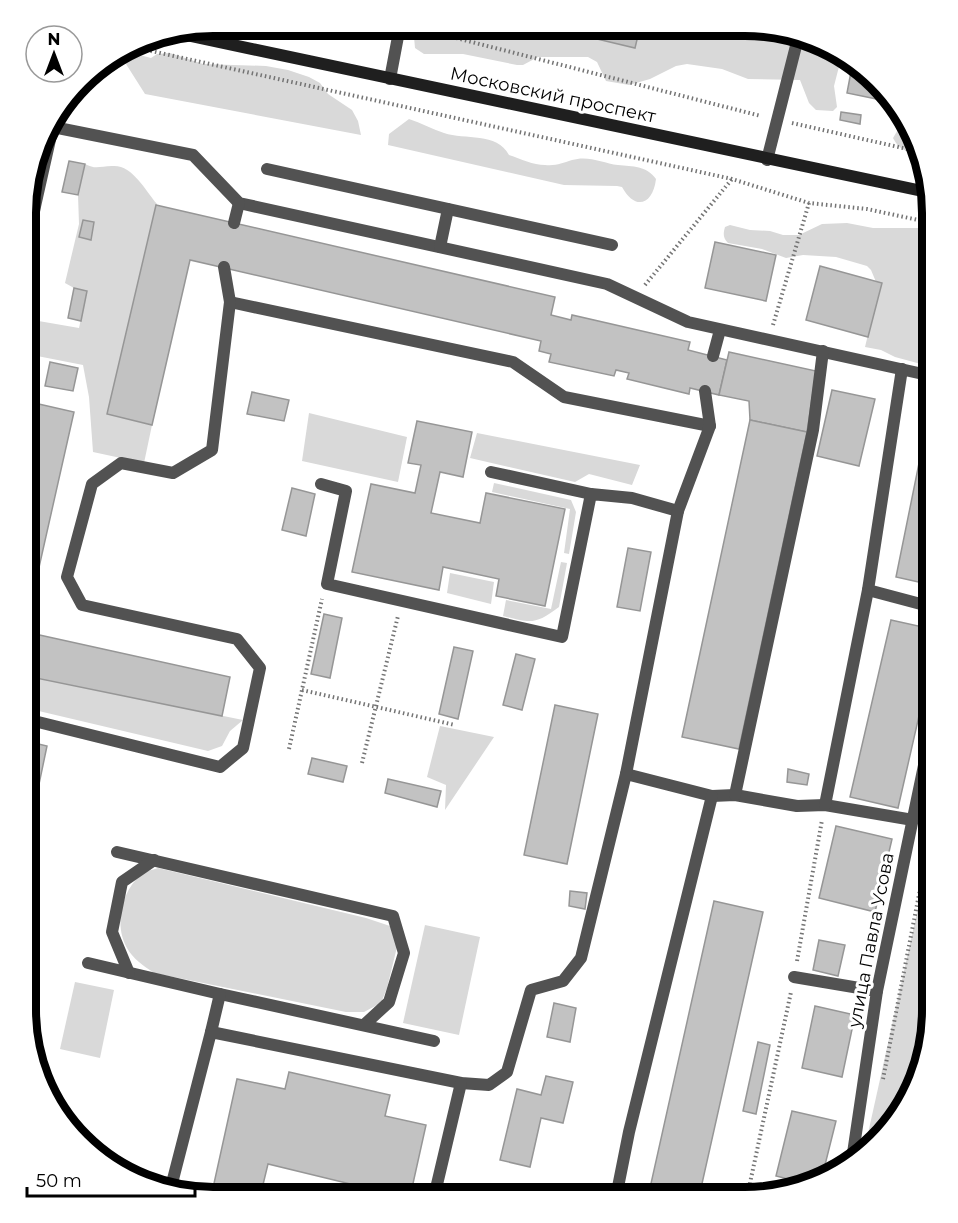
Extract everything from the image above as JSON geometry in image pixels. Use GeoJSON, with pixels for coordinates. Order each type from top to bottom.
{"type":"FeatureCollection","features":[{"type":"Feature","properties":{"kind":"main road","name":"Московский проспект"},"geometry":{"type":"LineString","coordinates":[[197,37],[920,191]]}},
{"type":"Feature","properties":{"kind":"street"},"geometry":{"type":"LineString","coordinates":[[390,79],[398,36]]}},
{"type":"Feature","properties":{"kind":"street"},"geometry":{"type":"LineString","coordinates":[[768,160],[797,44]]}},
{"type":"Feature","properties":{"kind":"street"},"geometry":{"type":"LineString","coordinates":[[58,128],[193,155],[238,203],[607,284],[688,322],[922,374]]}},
{"type":"Feature","properties":{"kind":"street"},"geometry":{"type":"LineString","coordinates":[[38,192],[48,147]]}},
{"type":"Feature","properties":{"kind":"street"},"geometry":{"type":"LineString","coordinates":[[267,169],[612,245]]}},
{"type":"Feature","properties":{"kind":"street"},"geometry":{"type":"LineString","coordinates":[[234,223],[238,203]]}},
{"type":"Feature","properties":{"kind":"street"},"geometry":{"type":"LineString","coordinates":[[440,247],[448,209]]}},
{"type":"Feature","properties":{"kind":"street"},"geometry":{"type":"LineString","coordinates":[[36,721],[220,766],[243,748],[260,668],[237,639],[82,605],[67,577],[92,484],[121,463],[173,473],[212,450],[230,302],[224,267]]}},
{"type":"Feature","properties":{"kind":"street"},"geometry":{"type":"LineString","coordinates":[[230,302],[513,362],[564,398],[710,426]]}},
{"type":"Feature","properties":{"kind":"street"},"geometry":{"type":"LineString","coordinates":[[713,356],[720,330]]}},
{"type":"Feature","properties":{"kind":"street"},"geometry":{"type":"LineString","coordinates":[[735,795],[813,430],[823,351]]}},
{"type":"Feature","properties":{"kind":"street"},"geometry":{"type":"LineString","coordinates":[[825,805],[868,590],[902,369]]}},
{"type":"Feature","properties":{"kind":"street"},"geometry":{"type":"LineString","coordinates":[[211,1032],[461,1083],[489,1085],[507,1072],[531,990],[563,981],[581,958],[626,774],[678,511],[710,426],[705,391]]}},
{"type":"Feature","properties":{"kind":"street"},"geometry":{"type":"LineString","coordinates":[[491,472],[591,494],[632,498],[678,511]]}},
{"type":"Feature","properties":{"kind":"street"},"geometry":{"type":"LineString","coordinates":[[321,484],[346,491],[327,584],[562,637],[591,494]]}},
{"type":"Feature","properties":{"kind":"street"},"geometry":{"type":"LineString","coordinates":[[868,590],[922,604]]}},
{"type":"Feature","properties":{"kind":"street"},"geometry":{"type":"LineString","coordinates":[[626,774],[712,796],[735,795],[797,806],[825,805],[913,820]]}},
{"type":"Feature","properties":{"kind":"street","name":"улица Павла Усова"},"geometry":{"type":"LineString","coordinates":[[854,1149],[877,991],[922,778]]}},
{"type":"Feature","properties":{"kind":"street"},"geometry":{"type":"LineString","coordinates":[[618,1187],[629,1132],[712,796]]}},
{"type":"Feature","properties":{"kind":"street"},"geometry":{"type":"LineString","coordinates":[[117,852],[393,916],[404,954],[389,1002],[364,1025]]}},
{"type":"Feature","properties":{"kind":"street"},"geometry":{"type":"LineString","coordinates":[[129,973],[112,933],[122,882],[154,860]]}},
{"type":"Feature","properties":{"kind":"street"},"geometry":{"type":"LineString","coordinates":[[88,963],[434,1041]]}},
{"type":"Feature","properties":{"kind":"street"},"geometry":{"type":"LineString","coordinates":[[794,977],[877,991]]}},
{"type":"Feature","properties":{"kind":"street"},"geometry":{"type":"LineString","coordinates":[[172,1182],[219,994]]}},
{"type":"Feature","properties":{"kind":"street"},"geometry":{"type":"LineString","coordinates":[[436,1187],[461,1083]]}},
{"type":"Feature","properties":{"kind":"path"},"geometry":{"type":"LineString","coordinates":[[446,36],[777,120],[911,150]]}},
{"type":"Feature","properties":{"kind":"path"},"geometry":{"type":"LineString","coordinates":[[144,49],[732,179],[809,203],[867,209],[922,221]]}},
{"type":"Feature","properties":{"kind":"path"},"geometry":{"type":"LineString","coordinates":[[636,297],[732,179]]}},
{"type":"Feature","properties":{"kind":"path"},"geometry":{"type":"LineString","coordinates":[[769,340],[809,203]]}},
{"type":"Feature","properties":{"kind":"path"},"geometry":{"type":"LineString","coordinates":[[289,749],[327,584]]}},
{"type":"Feature","properties":{"kind":"path"},"geometry":{"type":"LineString","coordinates":[[362,763],[402,601]]}},
{"type":"Feature","properties":{"kind":"path"},"geometry":{"type":"LineString","coordinates":[[302,690],[455,725]]}},
{"type":"Feature","properties":{"kind":"path"},"geometry":{"type":"LineString","coordinates":[[749,1187],[794,977],[825,805]]}},
{"type":"Feature","properties":{"kind":"path"},"geometry":{"type":"LineString","coordinates":[[883,1083],[922,880]]}},
{"type":"Feature","properties":{"kind":"shaded area"},"geometry":{"type":"Polygon","coordinates":[[[414,36],[745,36],[768,38],[813,49],[840,64],[834,86],[837,107],[833,111],[816,110],[809,103],[800,80],[748,79],[722,69],[687,64],[676,66],[650,79],[629,85],[606,81],[597,62],[588,57],[538,57],[523,65],[517,65],[463,54],[424,54],[415,48],[414,36]]]}},
{"type":"Feature","properties":{"kind":"shaded area"},"geometry":{"type":"Polygon","coordinates":[[[170,53],[203,64],[266,66],[288,70],[320,83],[328,94],[352,110],[358,121],[361,135],[145,94],[126,64],[117,65],[136,54],[151,58],[157,54],[170,53]]]}},
{"type":"Feature","properties":{"kind":"shaded area"},"geometry":{"type":"Polygon","coordinates":[[[409,119],[444,133],[489,140],[504,148],[509,155],[540,165],[553,165],[584,158],[639,168],[648,171],[656,179],[654,188],[647,199],[638,202],[632,200],[622,187],[564,185],[388,145],[389,134],[409,119]]]}},
{"type":"Feature","properties":{"kind":"shaded area"},"geometry":{"type":"Polygon","coordinates":[[[899,128],[911,153],[902,149],[893,138],[899,128]]]}},
{"type":"Feature","properties":{"kind":"shaded area"},"geometry":{"type":"Polygon","coordinates":[[[85,164],[95,167],[119,166],[138,179],[157,204],[107,414],[152,425],[144,463],[93,452],[89,397],[83,365],[36,356],[36,321],[79,328],[87,291],[65,283],[79,224],[78,195],[85,164]]]}},
{"type":"Feature","properties":{"kind":"shaded area"},"geometry":{"type":"Polygon","coordinates":[[[847,223],[873,228],[922,227],[922,364],[865,347],[879,289],[867,266],[836,257],[803,255],[786,258],[762,249],[728,243],[724,236],[725,227],[730,225],[783,235],[799,235],[822,224],[847,223]]]}},
{"type":"Feature","properties":{"kind":"shaded area"},"geometry":{"type":"Polygon","coordinates":[[[309,413],[407,437],[398,482],[302,461],[309,413]]]}},
{"type":"Feature","properties":{"kind":"shaded area"},"geometry":{"type":"Polygon","coordinates":[[[477,433],[640,465],[632,485],[589,474],[575,482],[470,458],[477,433]]]}},
{"type":"Feature","properties":{"kind":"shaded area"},"geometry":{"type":"Polygon","coordinates":[[[494,483],[571,500],[576,512],[569,554],[564,553],[570,509],[492,492],[494,483]]]}},
{"type":"Feature","properties":{"kind":"shaded area"},"geometry":{"type":"Polygon","coordinates":[[[561,562],[567,563],[559,607],[533,621],[503,616],[506,600],[551,609],[561,562]]]}},
{"type":"Feature","properties":{"kind":"shaded area"},"geometry":{"type":"Polygon","coordinates":[[[450,573],[494,582],[491,604],[447,593],[450,573]]]}},
{"type":"Feature","properties":{"kind":"shaded area"},"geometry":{"type":"Polygon","coordinates":[[[36,678],[243,720],[230,731],[222,746],[208,751],[36,710],[36,678]]]}},
{"type":"Feature","properties":{"kind":"shaded area"},"geometry":{"type":"Polygon","coordinates":[[[440,726],[494,737],[445,810],[446,785],[427,777],[440,726]]]}},
{"type":"Feature","properties":{"kind":"shaded area"},"geometry":{"type":"Polygon","coordinates":[[[158,868],[366,918],[390,926],[397,947],[381,1003],[364,1012],[346,1012],[154,973],[129,952],[123,939],[120,919],[124,899],[134,882],[144,872],[158,868]]]}},
{"type":"Feature","properties":{"kind":"shaded area"},"geometry":{"type":"Polygon","coordinates":[[[922,898],[922,1021],[919,1044],[904,1088],[878,1127],[867,1138],[922,898]]]}},
{"type":"Feature","properties":{"kind":"shaded area"},"geometry":{"type":"Polygon","coordinates":[[[425,925],[480,937],[459,1035],[403,1023],[425,925]]]}},
{"type":"Feature","properties":{"kind":"shaded area"},"geometry":{"type":"Polygon","coordinates":[[[75,982],[114,990],[100,1058],[60,1049],[75,982]]]}},
{"type":"Feature","properties":{"kind":"building"},"geometry":{"type":"Polygon","coordinates":[[[584,36],[638,36],[635,48],[584,36]]]}},
{"type":"Feature","properties":{"kind":"building"},"geometry":{"type":"Polygon","coordinates":[[[851,72],[880,100],[847,93],[851,72]]]}},
{"type":"Feature","properties":{"kind":"building"},"geometry":{"type":"Polygon","coordinates":[[[841,112],[861,115],[860,124],[840,120],[841,112]]]}},
{"type":"Feature","properties":{"kind":"building"},"geometry":{"type":"Polygon","coordinates":[[[69,161],[85,164],[78,195],[62,192],[69,161]]]}},
{"type":"Feature","properties":{"kind":"building"},"geometry":{"type":"Polygon","coordinates":[[[156,205],[555,297],[551,315],[571,320],[572,315],[690,342],[688,350],[727,360],[719,395],[690,388],[689,394],[627,379],[629,373],[616,370],[614,376],[549,362],[551,354],[539,351],[541,341],[190,260],[152,425],[107,414],[156,205]]]}},
{"type":"Feature","properties":{"kind":"building"},"geometry":{"type":"Polygon","coordinates":[[[83,220],[94,222],[91,240],[79,237],[83,220]]]}},
{"type":"Feature","properties":{"kind":"building"},"geometry":{"type":"Polygon","coordinates":[[[715,242],[776,255],[766,301],[705,288],[715,242]]]}},
{"type":"Feature","properties":{"kind":"building"},"geometry":{"type":"Polygon","coordinates":[[[820,266],[882,283],[868,337],[806,320],[820,266]]]}},
{"type":"Feature","properties":{"kind":"building"},"geometry":{"type":"Polygon","coordinates":[[[74,288],[87,291],[81,321],[68,318],[74,288]]]}},
{"type":"Feature","properties":{"kind":"building"},"geometry":{"type":"Polygon","coordinates":[[[729,352],[816,371],[807,432],[750,420],[749,401],[719,395],[729,352]]]}},
{"type":"Feature","properties":{"kind":"building"},"geometry":{"type":"Polygon","coordinates":[[[50,362],[78,368],[73,391],[45,386],[50,362]]]}},
{"type":"Feature","properties":{"kind":"building"},"geometry":{"type":"Polygon","coordinates":[[[832,390],[875,399],[859,466],[817,456],[832,390]]]}},
{"type":"Feature","properties":{"kind":"building"},"geometry":{"type":"Polygon","coordinates":[[[252,392],[289,400],[284,421],[247,414],[252,392]]]}},
{"type":"Feature","properties":{"kind":"building"},"geometry":{"type":"Polygon","coordinates":[[[36,403],[74,412],[36,581],[36,403]]]}},
{"type":"Feature","properties":{"kind":"building"},"geometry":{"type":"Polygon","coordinates":[[[750,420],[807,432],[739,749],[682,737],[750,420]]]}},
{"type":"Feature","properties":{"kind":"building"},"geometry":{"type":"Polygon","coordinates":[[[417,421],[472,432],[463,477],[440,472],[431,513],[480,523],[486,493],[565,509],[545,606],[496,596],[499,579],[443,567],[439,590],[352,572],[371,484],[415,493],[421,465],[408,463],[417,421]]]}},
{"type":"Feature","properties":{"kind":"building"},"geometry":{"type":"Polygon","coordinates":[[[922,448],[922,583],[896,577],[922,448]]]}},
{"type":"Feature","properties":{"kind":"building"},"geometry":{"type":"Polygon","coordinates":[[[292,488],[315,494],[306,536],[282,530],[292,488]]]}},
{"type":"Feature","properties":{"kind":"building"},"geometry":{"type":"Polygon","coordinates":[[[628,548],[651,552],[640,611],[617,607],[628,548]]]}},
{"type":"Feature","properties":{"kind":"building"},"geometry":{"type":"Polygon","coordinates":[[[324,614],[342,618],[330,678],[311,674],[324,614]]]}},
{"type":"Feature","properties":{"kind":"building"},"geometry":{"type":"Polygon","coordinates":[[[891,620],[922,627],[922,703],[898,808],[850,797],[891,620]]]}},
{"type":"Feature","properties":{"kind":"building"},"geometry":{"type":"Polygon","coordinates":[[[36,634],[230,677],[222,716],[36,678],[36,634]]]}},
{"type":"Feature","properties":{"kind":"building"},"geometry":{"type":"Polygon","coordinates":[[[454,647],[473,651],[458,719],[439,714],[454,647]]]}},
{"type":"Feature","properties":{"kind":"building"},"geometry":{"type":"Polygon","coordinates":[[[516,654],[535,659],[522,710],[503,705],[516,654]]]}},
{"type":"Feature","properties":{"kind":"building"},"geometry":{"type":"Polygon","coordinates":[[[555,705],[598,714],[567,864],[524,855],[555,705]]]}},
{"type":"Feature","properties":{"kind":"building"},"geometry":{"type":"Polygon","coordinates":[[[36,743],[47,746],[36,798],[36,743]]]}},
{"type":"Feature","properties":{"kind":"building"},"geometry":{"type":"Polygon","coordinates":[[[312,758],[347,766],[343,782],[308,774],[312,758]]]}},
{"type":"Feature","properties":{"kind":"building"},"geometry":{"type":"Polygon","coordinates":[[[788,769],[809,774],[807,785],[787,782],[788,769]]]}},
{"type":"Feature","properties":{"kind":"building"},"geometry":{"type":"Polygon","coordinates":[[[388,779],[441,791],[437,807],[385,793],[388,779]]]}},
{"type":"Feature","properties":{"kind":"building"},"geometry":{"type":"Polygon","coordinates":[[[836,826],[892,839],[875,912],[819,898],[836,826]]]}},
{"type":"Feature","properties":{"kind":"building"},"geometry":{"type":"Polygon","coordinates":[[[570,891],[587,893],[585,909],[569,906],[570,891]]]}},
{"type":"Feature","properties":{"kind":"building"},"geometry":{"type":"Polygon","coordinates":[[[714,901],[763,912],[701,1187],[650,1187],[714,901]]]}},
{"type":"Feature","properties":{"kind":"building"},"geometry":{"type":"Polygon","coordinates":[[[819,940],[845,945],[838,976],[813,970],[819,940]]]}},
{"type":"Feature","properties":{"kind":"building"},"geometry":{"type":"Polygon","coordinates":[[[554,1003],[576,1008],[570,1042],[547,1037],[554,1003]]]}},
{"type":"Feature","properties":{"kind":"building"},"geometry":{"type":"Polygon","coordinates":[[[815,1006],[855,1015],[842,1077],[802,1068],[815,1006]]]}},
{"type":"Feature","properties":{"kind":"building"},"geometry":{"type":"Polygon","coordinates":[[[758,1042],[770,1045],[756,1114],[743,1111],[758,1042]]]}},
{"type":"Feature","properties":{"kind":"building"},"geometry":{"type":"Polygon","coordinates":[[[289,1072],[390,1095],[385,1116],[426,1125],[412,1187],[363,1187],[268,1164],[262,1187],[213,1187],[237,1079],[285,1089],[289,1072]]]}},
{"type":"Feature","properties":{"kind":"building"},"geometry":{"type":"Polygon","coordinates":[[[546,1076],[573,1082],[563,1123],[541,1118],[530,1167],[500,1160],[517,1089],[541,1095],[546,1076]]]}},
{"type":"Feature","properties":{"kind":"building"},"geometry":{"type":"Polygon","coordinates":[[[792,1111],[836,1121],[824,1168],[793,1180],[776,1176],[792,1111]]]}}]}
